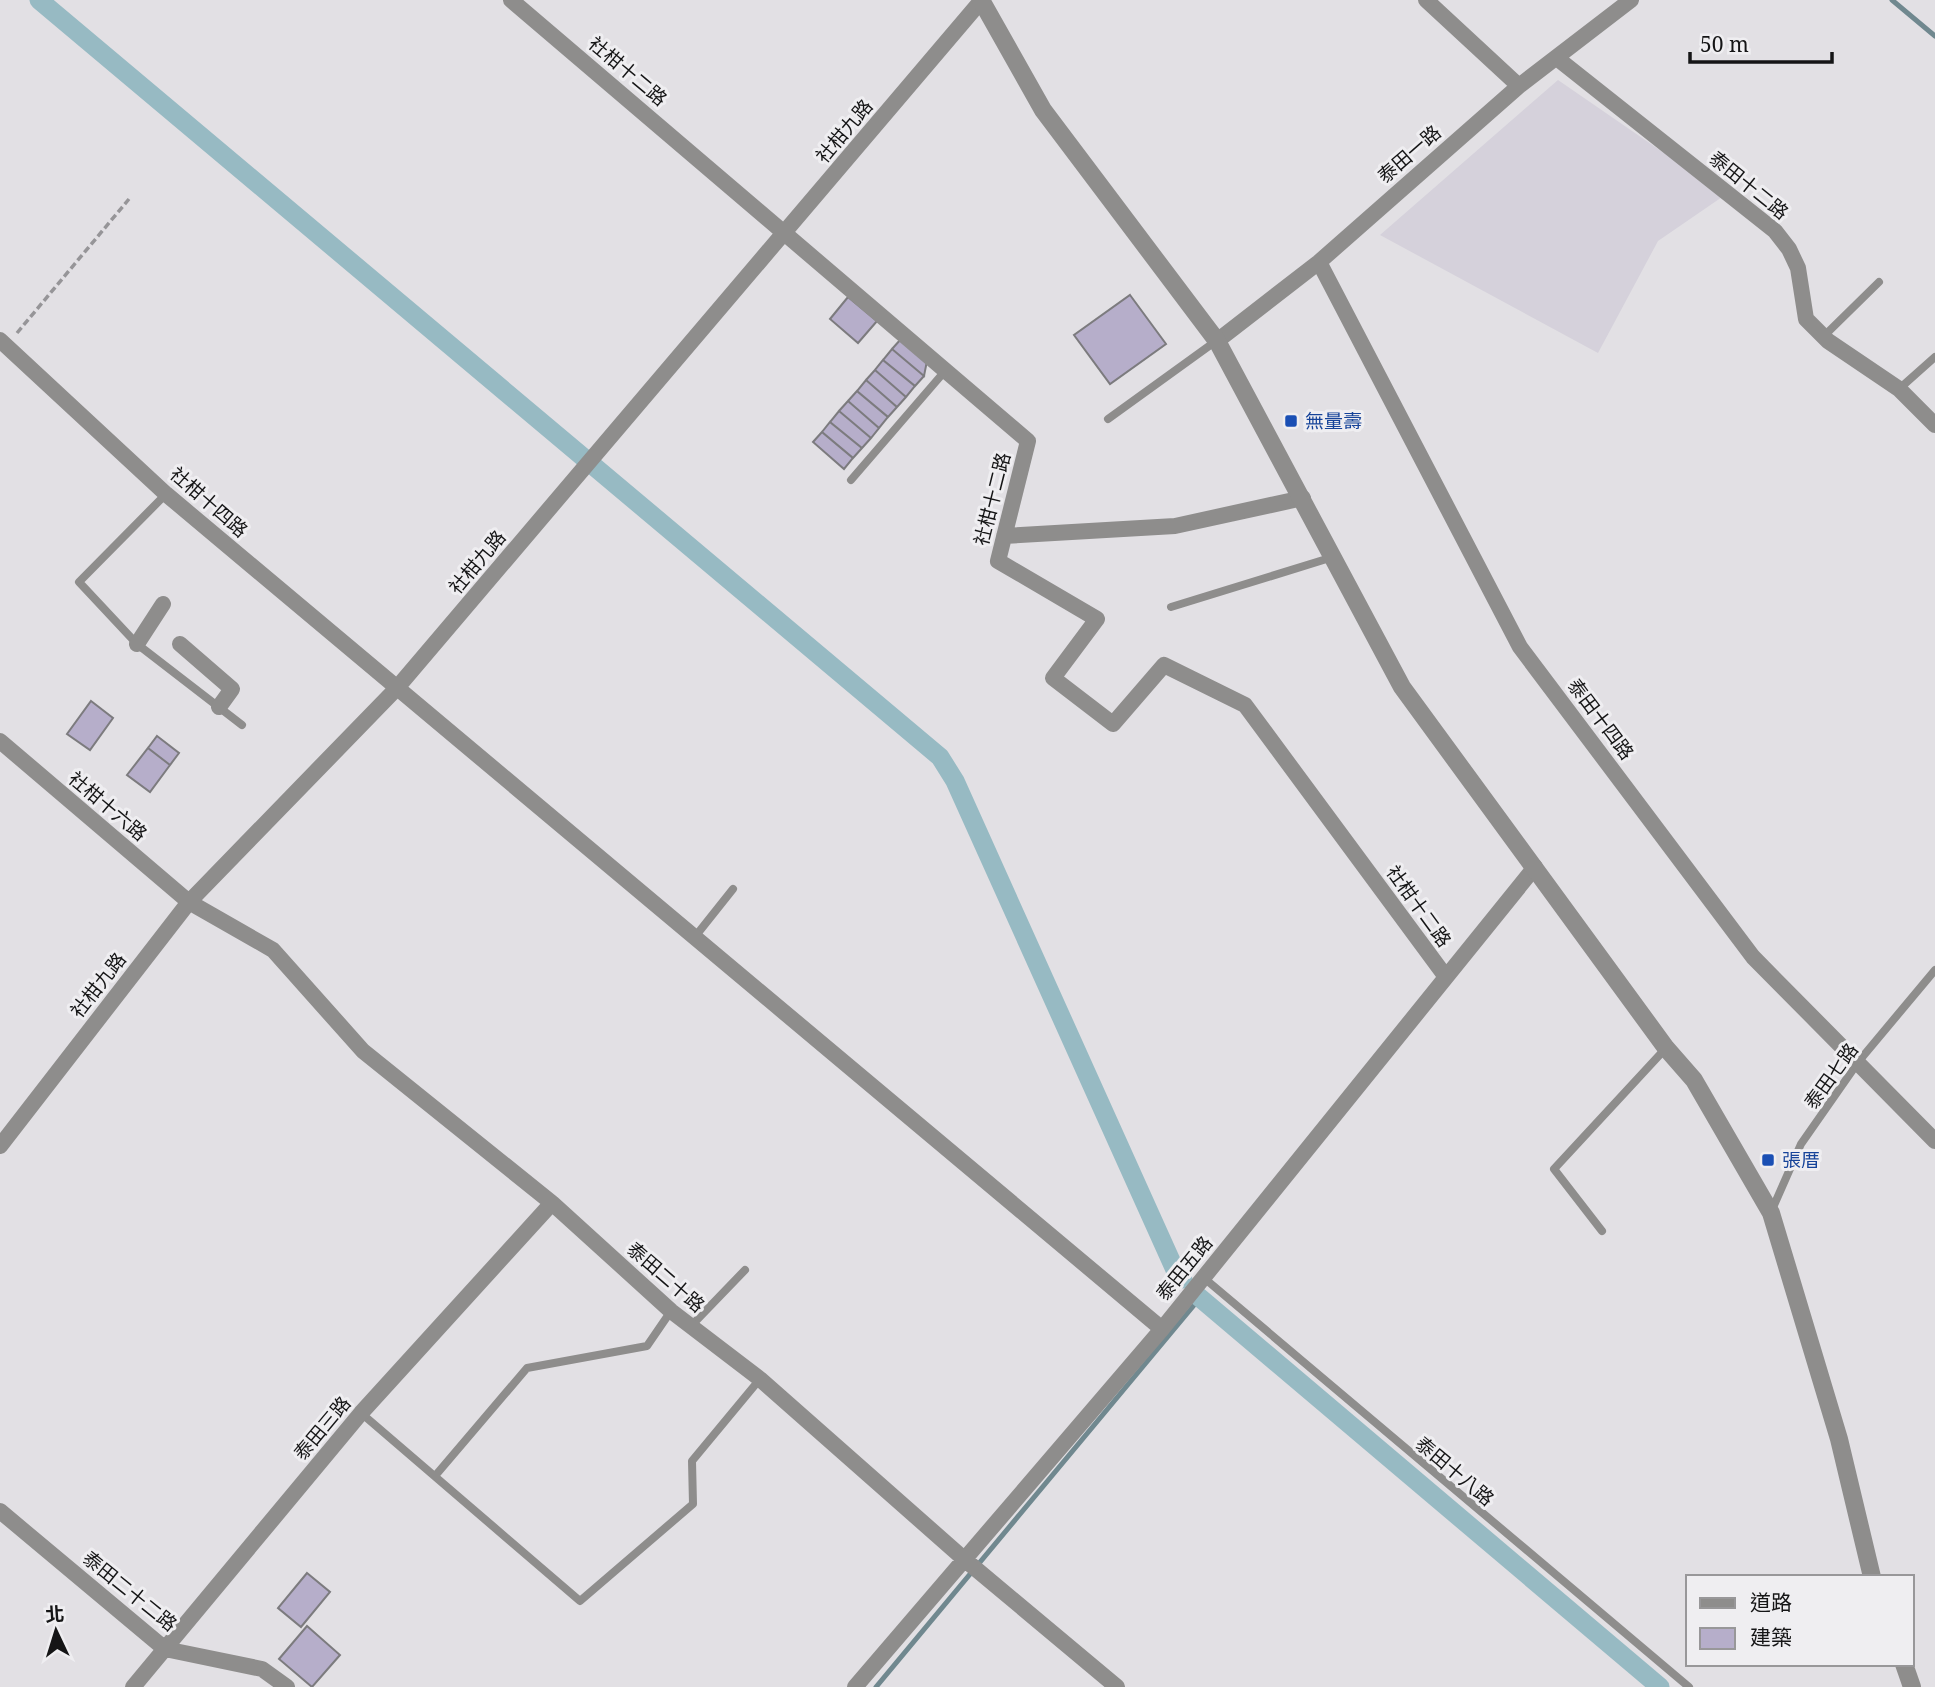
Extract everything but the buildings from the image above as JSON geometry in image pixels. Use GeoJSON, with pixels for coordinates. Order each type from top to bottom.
{"type":"FeatureCollection","features":[{"type":"Feature","properties":{"kind":"street","name":"社柑十二路"},"geometry":{"type":"LineString","coordinates":[[511,0],[1028,441],[998,561],[1097,619],[1053,678],[1113,723],[1164,665],[1245,705],[1446,978]]}},
{"type":"Feature","properties":{"kind":"street"},"geometry":{"type":"LineString","coordinates":[[1426,0],[1518,86]]}},
{"type":"Feature","properties":{"kind":"street","name":"泰田一路"},"geometry":{"type":"LineString","coordinates":[[1217,341],[1319,262],[1518,86],[1558,59],[1631,0]]}},
{"type":"Feature","properties":{"kind":"street","name":"社柑九路"},"geometry":{"type":"LineString","coordinates":[[0,1146],[190,902],[396,689],[981,1]]}},
{"type":"Feature","properties":{"kind":"street"},"geometry":{"type":"LineString","coordinates":[[981,1],[1044,110],[1217,341],[1402,687],[1666,1048],[1694,1080],[1771,1213],[1839,1439],[1872,1575]]}},
{"type":"Feature","properties":{"kind":"street","name":"泰田十二路"},"geometry":{"type":"LineString","coordinates":[[1558,59],[1775,231],[1789,249],[1798,268],[1806,319],[1824,337],[1899,389],[1935,425]]}},
{"type":"Feature","properties":{"kind":"street","name":"泰田十四路"},"geometry":{"type":"LineString","coordinates":[[1319,262],[1520,647],[1753,957],[1859,1061],[1935,1142]]}},
{"type":"Feature","properties":{"kind":"street","name":"社柑十四路"},"geometry":{"type":"LineString","coordinates":[[3,343],[166,494],[1162,1329]]}},
{"type":"Feature","properties":{"kind":"street"},"geometry":{"type":"LineString","coordinates":[[1004,536],[1175,526],[1303,498]]}},
{"type":"Feature","properties":{"kind":"street"},"geometry":{"type":"LineString","coordinates":[[136,644],[163,604]]}},
{"type":"Feature","properties":{"kind":"street"},"geometry":{"type":"LineString","coordinates":[[180,644],[232,689],[219,707]]}},
{"type":"Feature","properties":{"kind":"street","name":"社柑十六路"},"geometry":{"type":"LineString","coordinates":[[0,741],[190,902]]}},
{"type":"Feature","properties":{"kind":"street","name":"泰田五路"},"geometry":{"type":"LineString","coordinates":[[855,1687],[1162,1329],[1535,867]]}},
{"type":"Feature","properties":{"kind":"street","name":"泰田二十路"},"geometry":{"type":"LineString","coordinates":[[190,902],[273,950],[363,1051],[552,1203],[671,1311],[760,1379],[964,1559],[1117,1687]]}},
{"type":"Feature","properties":{"kind":"street","name":"泰田三路"},"geometry":{"type":"LineString","coordinates":[[133,1687],[361,1413],[552,1203]]}},
{"type":"Feature","properties":{"kind":"street","name":"泰田二十二路"},"geometry":{"type":"LineString","coordinates":[[0,1511],[165,1649],[262,1670],[287,1687]]}},
{"type":"Feature","properties":{"kind":"street"},"geometry":{"type":"LineString","coordinates":[[1905,1666],[1912,1687]]}},
{"type":"Feature","properties":{"kind":"lane"},"geometry":{"type":"LineString","coordinates":[[1824,337],[1879,282]]}},
{"type":"Feature","properties":{"kind":"lane"},"geometry":{"type":"LineString","coordinates":[[1108,419],[1217,341]]}},
{"type":"Feature","properties":{"kind":"lane"},"geometry":{"type":"LineString","coordinates":[[1899,389],[1935,357]]}},
{"type":"Feature","properties":{"kind":"lane"},"geometry":{"type":"LineString","coordinates":[[851,480],[946,370]]}},
{"type":"Feature","properties":{"kind":"lane"},"geometry":{"type":"LineString","coordinates":[[166,494],[79,582],[136,644],[242,725]]}},
{"type":"Feature","properties":{"kind":"lane"},"geometry":{"type":"LineString","coordinates":[[1171,607],[1334,556]]}},
{"type":"Feature","properties":{"kind":"lane"},"geometry":{"type":"LineString","coordinates":[[694,938],[733,889]]}},
{"type":"Feature","properties":{"kind":"lane","name":"泰田七路"},"geometry":{"type":"LineString","coordinates":[[1771,1213],[1801,1144],[1859,1061],[1935,970]]}},
{"type":"Feature","properties":{"kind":"lane"},"geometry":{"type":"LineString","coordinates":[[1602,1231],[1554,1169],[1666,1048]]}},
{"type":"Feature","properties":{"kind":"lane"},"geometry":{"type":"LineString","coordinates":[[691,1327],[745,1270]]}},
{"type":"Feature","properties":{"kind":"lane","name":"泰田十八路"},"geometry":{"type":"LineString","coordinates":[[1204,1278],[1689,1687]]}},
{"type":"Feature","properties":{"kind":"lane"},"geometry":{"type":"LineString","coordinates":[[435,1476],[527,1368],[647,1346],[671,1311]]}},
{"type":"Feature","properties":{"kind":"lane"},"geometry":{"type":"LineString","coordinates":[[361,1413],[580,1601],[693,1504],[692,1461],[760,1379]]}},
{"type":"Feature","properties":{"kind":"path"},"geometry":{"type":"LineString","coordinates":[[3,343],[129,199]]}},
{"type":"Feature","properties":{"kind":"shaded area"},"geometry":{"type":"Polygon","coordinates":[[[1558,80],[1725,195],[1658,241],[1598,353],[1380,235],[1558,80]]]}},
{"type":"Feature","properties":{"kind":"waterway"},"geometry":{"type":"LineString","coordinates":[[39,0],[940,757],[955,781],[1176,1272],[1183,1279]]}},
{"type":"Feature","properties":{"kind":"waterway"},"geometry":{"type":"LineString","coordinates":[[1892,0],[1935,36]]}},
{"type":"Feature","properties":{"kind":"waterway"},"geometry":{"type":"LineString","coordinates":[[1199,1297],[1660,1687]]}},
{"type":"Feature","properties":{"kind":"waterway"},"geometry":{"type":"LineString","coordinates":[[876,1687],[1200,1298]]}},
{"type":"Feature","properties":{"kind":"place","name":"無量壽"},"geometry":{"type":"Point","coordinates":[1291,421]}},
{"type":"Feature","properties":{"kind":"place","name":"張厝"},"geometry":{"type":"Point","coordinates":[1768,1160]}}]}
